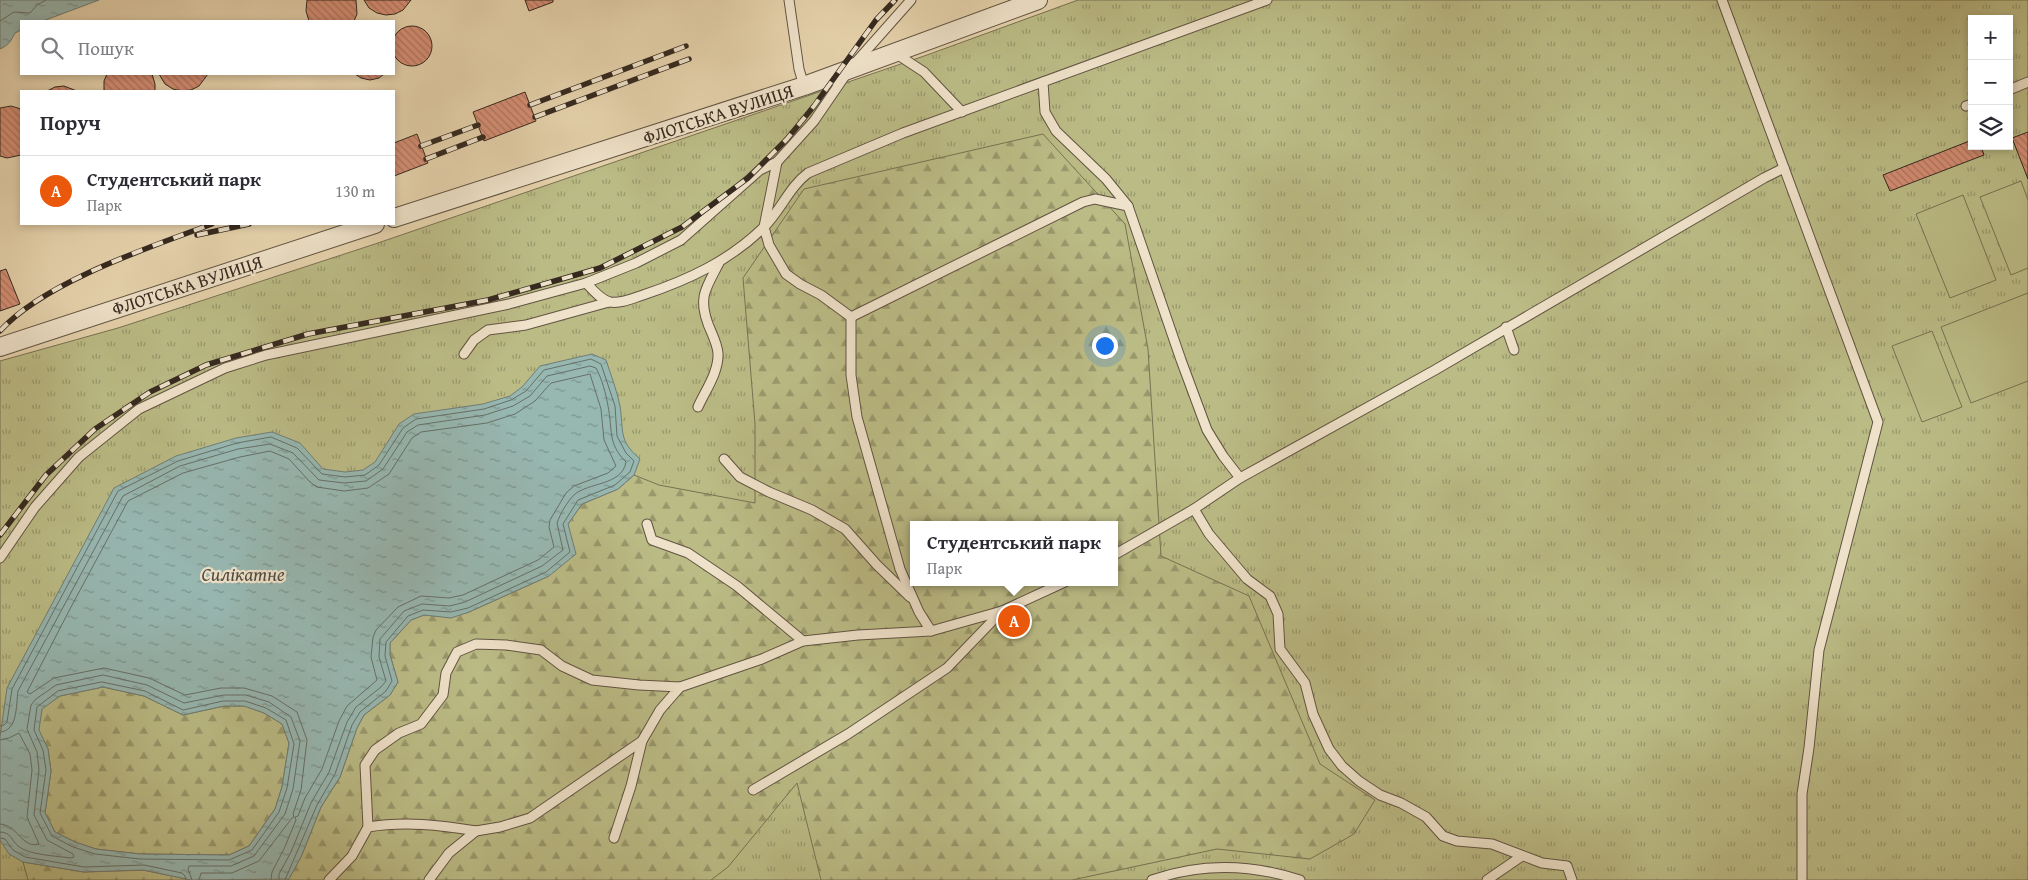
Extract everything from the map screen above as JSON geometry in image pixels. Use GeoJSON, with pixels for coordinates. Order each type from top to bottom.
{"type":"FeatureCollection","features":[{"type":"Feature","properties":{"kind":"street","name":"ФЛОТСЬКА ВУЛИЦЯ"},"geometry":{"type":"LineString","coordinates":[[395,218],[804,86],[1038,0]]}},
{"type":"Feature","properties":{"kind":"street","name":"ФЛОТСЬКА ВУЛИЦЯ"},"geometry":{"type":"LineString","coordinates":[[0,347],[372,225]]}},
{"type":"Feature","properties":{"kind":"lane"},"geometry":{"type":"LineString","coordinates":[[789,0],[804,86]]}},
{"type":"Feature","properties":{"kind":"lane"},"geometry":{"type":"LineString","coordinates":[[0,558],[35,507],[79,457],[140,409],[225,368],[266,355],[509,304],[586,283],[636,263],[681,240],[760,170],[777,162],[814,121],[849,70],[910,0]]}},
{"type":"Feature","properties":{"kind":"lane"},"geometry":{"type":"LineString","coordinates":[[464,354],[474,340],[488,330],[526,325],[609,302],[620,302],[659,290],[706,270],[741,248],[764,227],[799,180],[808,172],[903,134],[1267,0]]}},
{"type":"Feature","properties":{"kind":"lane"},"geometry":{"type":"LineString","coordinates":[[1722,0],[1878,422],[1819,650],[1809,748],[1802,794],[1802,880]]}},
{"type":"Feature","properties":{"kind":"lane"},"geometry":{"type":"LineString","coordinates":[[895,53],[924,72],[962,112]]}},
{"type":"Feature","properties":{"kind":"lane"},"geometry":{"type":"LineString","coordinates":[[1043,82],[1045,112],[1056,131],[1106,179],[1128,206],[1207,430],[1223,456],[1240,478]]}},
{"type":"Feature","properties":{"kind":"lane"},"geometry":{"type":"LineString","coordinates":[[2013,88],[2028,82]]}},
{"type":"Feature","properties":{"kind":"lane"},"geometry":{"type":"LineString","coordinates":[[777,162],[764,227],[769,245],[786,274],[821,295],[851,317]]}},
{"type":"Feature","properties":{"kind":"lane"},"geometry":{"type":"LineString","coordinates":[[1118,553],[1194,510],[1240,478],[1435,370],[1506,327],[1784,168]]}},
{"type":"Feature","properties":{"kind":"lane"},"geometry":{"type":"LineString","coordinates":[[851,317],[1083,202],[1095,199],[1128,206]]}},
{"type":"Feature","properties":{"kind":"lane"},"geometry":{"type":"LineString","coordinates":[[698,407],[715,370],[718,355],[716,342],[702,304],[707,286],[721,261]]}},
{"type":"Feature","properties":{"kind":"lane"},"geometry":{"type":"LineString","coordinates":[[586,283],[599,296],[609,302]]}},
{"type":"Feature","properties":{"kind":"lane"},"geometry":{"type":"LineString","coordinates":[[851,317],[851,375],[857,417],[900,569],[930,631]]}},
{"type":"Feature","properties":{"kind":"lane"},"geometry":{"type":"LineString","coordinates":[[1506,327],[1514,350]]}},
{"type":"Feature","properties":{"kind":"lane"},"geometry":{"type":"LineString","coordinates":[[724,459],[740,476],[769,492],[812,510],[845,529],[877,565],[914,600]]}},
{"type":"Feature","properties":{"kind":"lane"},"geometry":{"type":"LineString","coordinates":[[1194,510],[1209,534],[1246,579],[1270,596],[1278,614],[1280,649],[1304,683],[1313,714],[1329,749],[1342,766],[1359,781],[1380,795],[1401,803],[1426,817],[1442,836],[1492,844],[1542,863],[1567,866],[1572,880]]}},
{"type":"Feature","properties":{"kind":"lane"},"geometry":{"type":"LineString","coordinates":[[647,524],[652,540],[688,553],[737,586],[803,641]]}},
{"type":"Feature","properties":{"kind":"lane"},"geometry":{"type":"LineString","coordinates":[[329,880],[352,856],[368,827],[365,765],[375,750],[399,733],[421,724],[443,695],[446,673],[457,652],[476,644],[506,645],[542,650],[562,666],[592,680],[680,687],[762,660],[803,641],[858,635],[930,631],[1002,611],[1056,586]]}},
{"type":"Feature","properties":{"kind":"lane"},"geometry":{"type":"LineString","coordinates":[[754,790],[848,734],[948,668],[1002,611]]}},
{"type":"Feature","properties":{"kind":"lane"},"geometry":{"type":"LineString","coordinates":[[614,838],[631,786],[642,741],[660,710],[680,687]]}},
{"type":"Feature","properties":{"kind":"lane"},"geometry":{"type":"LineString","coordinates":[[368,827],[394,823],[447,826],[476,831],[500,827],[530,818],[642,741]]}},
{"type":"Feature","properties":{"kind":"lane"},"geometry":{"type":"LineString","coordinates":[[429,880],[449,853],[476,831]]}},
{"type":"Feature","properties":{"kind":"lane"},"geometry":{"type":"LineString","coordinates":[[1487,880],[1522,856]]}},
{"type":"Feature","properties":{"kind":"lane"},"geometry":{"type":"LineString","coordinates":[[1152,880],[1169,874],[1219,866],[1279,873],[1300,880]]}},
{"type":"Feature","properties":{"kind":"green space"},"geometry":{"type":"Polygon","coordinates":[[[1078,0],[2028,0],[2028,880],[0,880],[0,361],[118,328],[375,244],[927,55],[1078,0]]]}},
{"type":"Feature","properties":{"kind":"green space"},"geometry":{"type":"Polygon","coordinates":[[[1043,134],[1125,224],[1148,349],[1161,556],[1249,596],[1320,764],[1375,800],[1354,834],[1310,859],[1217,849],[1072,880],[821,880],[797,783],[728,867],[711,880],[288,880],[301,857],[321,807],[340,777],[357,728],[364,715],[390,695],[398,682],[390,655],[390,643],[411,620],[424,615],[451,617],[469,612],[549,576],[568,524],[582,504],[618,489],[634,475],[659,485],[755,503],[755,424],[743,278],[804,189],[1043,134]]]}},
{"type":"Feature","properties":{"kind":"green space"},"geometry":{"type":"Polygon","coordinates":[[[2021,181],[2028,200],[2028,268],[2011,275],[1980,197],[2021,181]]]}},
{"type":"Feature","properties":{"kind":"green space"},"geometry":{"type":"Polygon","coordinates":[[[1963,195],[1996,280],[1950,298],[1916,214],[1963,195]]]}},
{"type":"Feature","properties":{"kind":"green space"},"geometry":{"type":"Polygon","coordinates":[[[2028,293],[2028,381],[1971,403],[1941,327],[2028,293]]]}},
{"type":"Feature","properties":{"kind":"green space"},"geometry":{"type":"Polygon","coordinates":[[[1932,331],[1962,407],[1922,422],[1892,346],[1932,331]]]}},
{"type":"Feature","properties":{"kind":"green space"},"geometry":{"type":"Polygon","coordinates":[[[103,687],[144,696],[183,715],[224,706],[245,706],[264,713],[282,724],[289,743],[282,787],[275,809],[249,846],[229,855],[140,854],[96,849],[75,842],[55,832],[45,813],[51,771],[48,749],[38,730],[42,708],[60,696],[103,687]]]}},
{"type":"Feature","properties":{"kind":"green space"},"geometry":{"type":"Polygon","coordinates":[[[23,862],[84,872],[143,870],[191,880],[28,880],[23,862]]]}},
{"type":"Feature","properties":{"kind":"water"},"geometry":{"type":"Polygon","coordinates":[[[0,0],[99,0],[46,20],[20,20],[20,30],[15,33],[6,46],[0,49],[0,0]]]}},
{"type":"Feature","properties":{"kind":"water","name":"Силікатне"},"geometry":{"type":"Polygon","coordinates":[[[592,354],[606,360],[619,400],[625,441],[640,459],[634,475],[618,489],[582,504],[568,524],[576,554],[549,576],[469,612],[451,618],[424,615],[411,620],[390,643],[390,655],[398,682],[390,695],[364,715],[357,728],[340,777],[321,807],[301,857],[289,879],[191,880],[143,870],[84,872],[23,862],[9,854],[0,840],[0,737],[7,688],[114,488],[176,456],[236,438],[272,432],[300,443],[323,469],[345,472],[363,470],[375,462],[399,424],[414,414],[483,404],[510,396],[522,387],[540,366],[592,354]],[[103,687],[60,696],[42,709],[39,730],[48,749],[51,771],[45,813],[55,832],[75,842],[96,849],[140,854],[229,855],[249,846],[275,809],[282,787],[289,743],[282,724],[264,713],[244,706],[224,706],[183,715],[144,696],[103,687]]]}},
{"type":"Feature","properties":{"kind":"building"},"geometry":{"type":"Polygon","coordinates":[[[307,0],[356,0],[357,14],[354,20],[309,20],[306,11],[307,0]]]}},
{"type":"Feature","properties":{"kind":"building"},"geometry":{"type":"Polygon","coordinates":[[[364,0],[411,0],[403,10],[395,14],[386,15],[377,13],[369,8],[364,0]]]}},
{"type":"Feature","properties":{"kind":"building"},"geometry":{"type":"Polygon","coordinates":[[[525,0],[553,0],[553,2],[529,11],[525,0]]]}},
{"type":"Feature","properties":{"kind":"building"},"geometry":{"type":"Polygon","coordinates":[[[412,26],[420,28],[426,32],[431,42],[430,54],[420,64],[412,66],[404,64],[395,56],[395,36],[404,28],[412,26]]]}},
{"type":"Feature","properties":{"kind":"building"},"geometry":{"type":"Polygon","coordinates":[[[107,75],[152,75],[155,90],[104,90],[104,81],[107,75]]]}},
{"type":"Feature","properties":{"kind":"building"},"geometry":{"type":"Polygon","coordinates":[[[160,75],[207,75],[199,86],[191,90],[173,89],[165,84],[160,75]]]}},
{"type":"Feature","properties":{"kind":"building"},"geometry":{"type":"Polygon","coordinates":[[[356,75],[383,75],[370,80],[356,75]]]}},
{"type":"Feature","properties":{"kind":"building"},"geometry":{"type":"Polygon","coordinates":[[[64,86],[74,90],[49,90],[64,86]]]}},
{"type":"Feature","properties":{"kind":"building"},"geometry":{"type":"Polygon","coordinates":[[[525,92],[536,121],[484,141],[473,112],[525,92]]]}},
{"type":"Feature","properties":{"kind":"building"},"geometry":{"type":"Polygon","coordinates":[[[11,106],[20,109],[20,155],[7,158],[0,156],[0,108],[11,106]]]}},
{"type":"Feature","properties":{"kind":"building"},"geometry":{"type":"Polygon","coordinates":[[[2028,132],[2028,179],[2013,141],[2013,138],[2028,132]]]}},
{"type":"Feature","properties":{"kind":"building"},"geometry":{"type":"Polygon","coordinates":[[[417,134],[428,163],[395,176],[395,143],[417,134]]]}},
{"type":"Feature","properties":{"kind":"building"},"geometry":{"type":"Polygon","coordinates":[[[1968,142],[1968,150],[1982,150],[1984,155],[1890,191],[1883,175],[1968,142]]]}},
{"type":"Feature","properties":{"kind":"building"},"geometry":{"type":"Polygon","coordinates":[[[6,269],[20,304],[0,311],[0,271],[6,269]]]}},
{"type":"Feature","properties":{"kind":"railway"},"geometry":{"type":"LineString","coordinates":[[0,535],[46,475],[95,429],[150,392],[206,365],[308,334],[488,300],[600,268],[682,227],[748,178],[787,139],[814,106],[876,20],[895,0]]}},
{"type":"Feature","properties":{"kind":"railway"},"geometry":{"type":"LineString","coordinates":[[530,105],[686,46]]}},
{"type":"Feature","properties":{"kind":"railway"},"geometry":{"type":"LineString","coordinates":[[535,117],[689,59]]}},
{"type":"Feature","properties":{"kind":"railway"},"geometry":{"type":"LineString","coordinates":[[421,146],[478,125]]}},
{"type":"Feature","properties":{"kind":"railway"},"geometry":{"type":"LineString","coordinates":[[426,159],[483,137]]}},
{"type":"Feature","properties":{"kind":"railway"},"geometry":{"type":"LineString","coordinates":[[0,331],[19,313],[70,282],[129,255],[209,225]]}},
{"type":"Feature","properties":{"kind":"railway"},"geometry":{"type":"LineString","coordinates":[[197,235],[244,225]]}},
{"type":"Feature","properties":{"kind":"place","name":"Студентський парк"},"geometry":{"type":"Point","coordinates":[1014,621]}}]}
